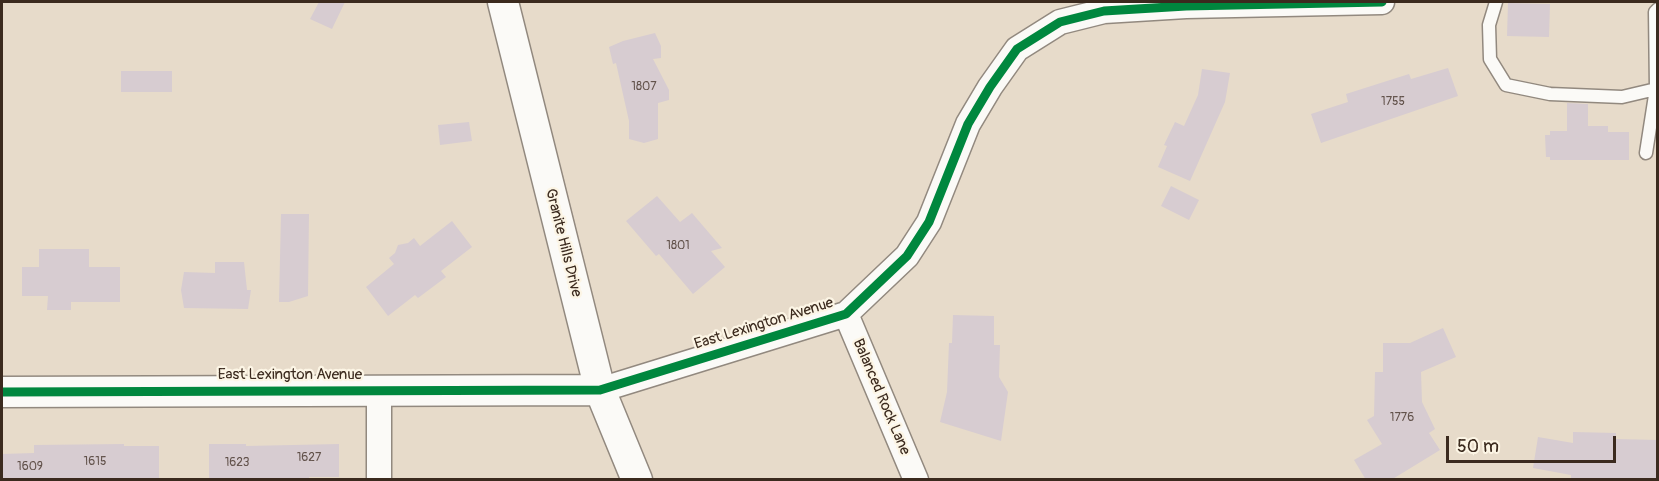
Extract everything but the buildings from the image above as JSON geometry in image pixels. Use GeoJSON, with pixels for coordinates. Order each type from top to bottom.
{"type":"FeatureCollection","features":[{"type":"Feature","properties":{"kind":"street","name":"Granite Hills Drive"},"geometry":{"type":"LineString","coordinates":[[503,2],[600,390],[638,480]]}},
{"type":"Feature","properties":{"kind":"street","name":"East Lexington Avenue"},"geometry":{"type":"LineString","coordinates":[[2,392],[600,390],[846,314],[907,256],[928,222],[968,124],[990,87],[1017,49],[1060,22],[1104,10],[1382,2]]}},
{"type":"Feature","properties":{"kind":"street","name":"Balanced Rock Lane"},"geometry":{"type":"LineString","coordinates":[[846,314],[916,480]]}},
{"type":"Feature","properties":{"kind":"street"},"geometry":{"type":"LineString","coordinates":[[379,480],[380,390]]}},
{"type":"Feature","properties":{"kind":"lane"},"geometry":{"type":"LineString","coordinates":[[1496,2],[1489,25],[1490,59],[1506,85],[1550,94],[1622,97],[1656,89]]}},
{"type":"Feature","properties":{"kind":"lane"},"geometry":{"type":"LineString","coordinates":[[1646,153],[1656,89],[1654,12],[1658,9]]}},
{"type":"Feature","properties":{"kind":"cycle path"},"geometry":{"type":"LineString","coordinates":[[2,392],[600,390],[846,314],[907,256],[929,222],[968,124],[990,87],[1017,49],[1060,22],[1104,11],[1186,6],[1382,2]]}}]}
